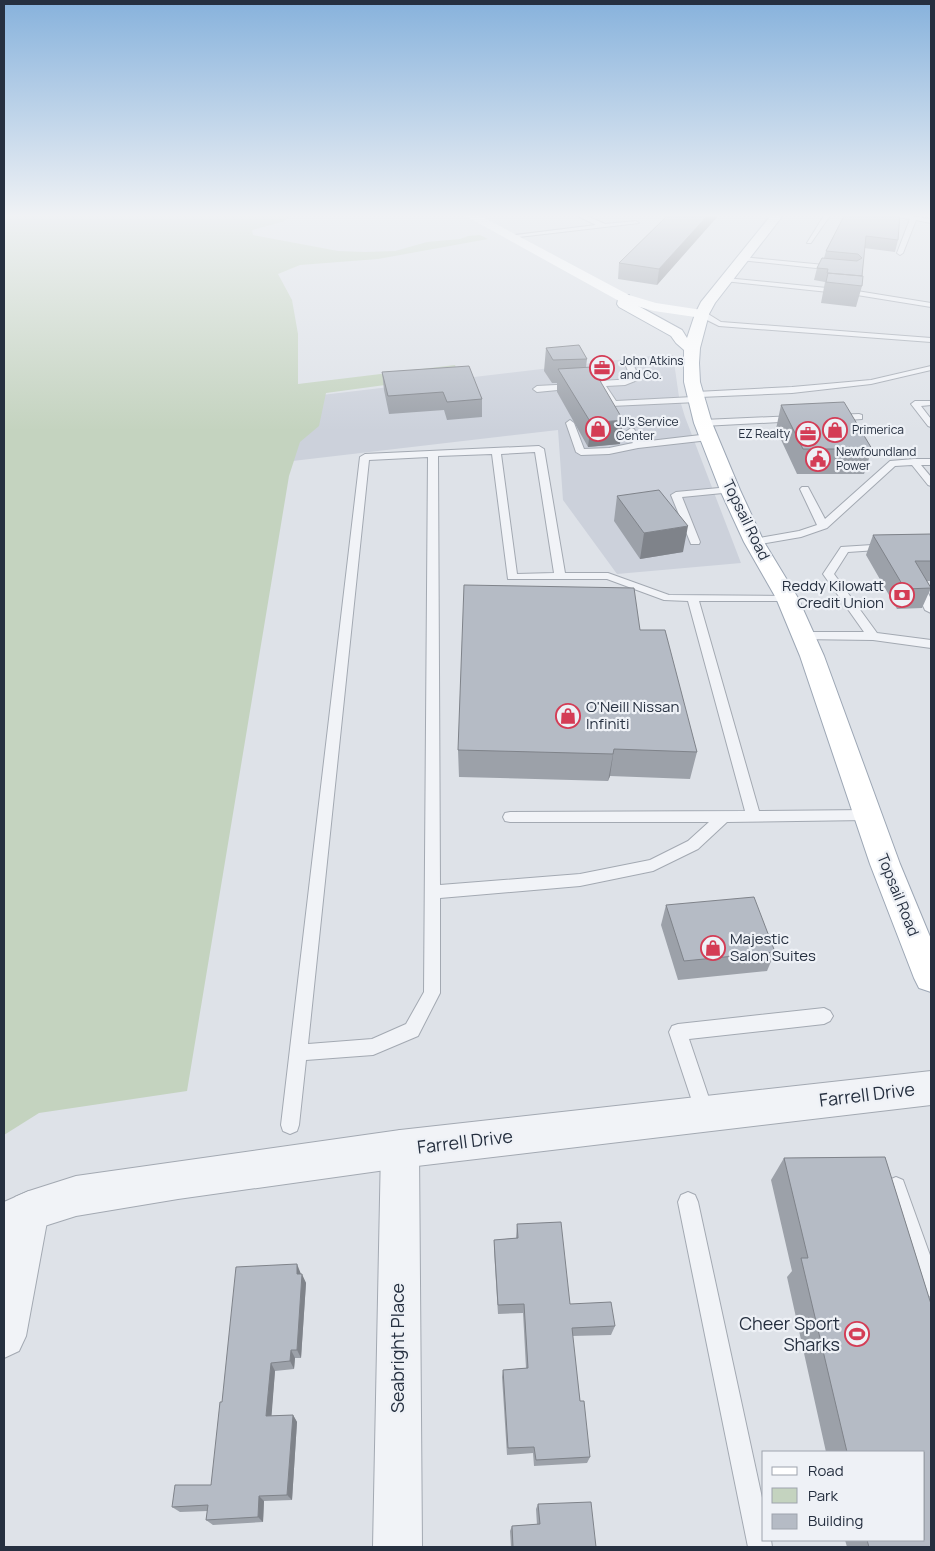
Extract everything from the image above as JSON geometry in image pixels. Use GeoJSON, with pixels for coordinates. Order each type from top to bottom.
{"type":"FeatureCollection","features":[{"type":"Feature","properties":{"kind":"main road"},"geometry":{"type":"LineString","coordinates":[[603,286],[624,298],[654,307],[702,314]]}},
{"type":"Feature","properties":{"kind":"main road","name":"Topsail Road"},"geometry":{"type":"LineString","coordinates":[[721,286],[708,302],[702,314],[692,348],[691,363],[696,397],[706,430],[730,490],[754,542],[787,598],[803,636],[885,864],[931,978]]}},
{"type":"Feature","properties":{"kind":"main road"},"geometry":{"type":"LineString","coordinates":[[624,298],[624,304],[677,333],[681,340],[692,348]]}},
{"type":"Feature","properties":{"kind":"street","name":"Farrell Drive"},"geometry":{"type":"LineString","coordinates":[[16,1217],[76,1196],[104,1191],[400,1149],[931,1088]]}},
{"type":"Feature","properties":{"kind":"street","name":"Seabright Place"},"geometry":{"type":"LineString","coordinates":[[397,1547],[400,1149]]}},
{"type":"Feature","properties":{"kind":"street"},"geometry":{"type":"LineString","coordinates":[[4,1336],[16,1217]]}},
{"type":"Feature","properties":{"kind":"lane"},"geometry":{"type":"LineString","coordinates":[[790,286],[857,293],[931,305]]}},
{"type":"Feature","properties":{"kind":"lane"},"geometry":{"type":"LineString","coordinates":[[702,314],[719,324],[931,340]]}},
{"type":"Feature","properties":{"kind":"lane"},"geometry":{"type":"LineString","coordinates":[[537,389],[625,383],[636,379],[630,366]]}},
{"type":"Feature","properties":{"kind":"lane"},"geometry":{"type":"LineString","coordinates":[[590,385],[614,404],[870,382],[931,368]]}},
{"type":"Feature","properties":{"kind":"lane"},"geometry":{"type":"LineString","coordinates":[[931,403],[915,404],[931,424]]}},
{"type":"Feature","properties":{"kind":"lane"},"geometry":{"type":"LineString","coordinates":[[820,418],[859,417]]}},
{"type":"Feature","properties":{"kind":"lane"},"geometry":{"type":"LineString","coordinates":[[570,423],[582,452],[609,451],[706,430],[800,419]]}},
{"type":"Feature","properties":{"kind":"lane"},"geometry":{"type":"LineString","coordinates":[[631,431],[638,445]]}},
{"type":"Feature","properties":{"kind":"lane"},"geometry":{"type":"LineString","coordinates":[[290,1125],[365,457],[539,449],[560,577]]}},
{"type":"Feature","properties":{"kind":"lane"},"geometry":{"type":"LineString","coordinates":[[496,450],[512,577],[608,576],[668,598],[692,600],[787,598]]}},
{"type":"Feature","properties":{"kind":"lane"},"geometry":{"type":"LineString","coordinates":[[297,1053],[373,1047],[412,1030],[432,993],[432,454]]}},
{"type":"Feature","properties":{"kind":"lane"},"geometry":{"type":"LineString","coordinates":[[914,462],[931,483]]}},
{"type":"Feature","properties":{"kind":"lane"},"geometry":{"type":"LineString","coordinates":[[754,542],[800,534],[823,526],[893,463],[931,462]]}},
{"type":"Feature","properties":{"kind":"lane"},"geometry":{"type":"LineString","coordinates":[[805,489],[823,526]]}},
{"type":"Feature","properties":{"kind":"lane"},"geometry":{"type":"LineString","coordinates":[[695,542],[676,495],[730,490]]}},
{"type":"Feature","properties":{"kind":"lane"},"geometry":{"type":"LineString","coordinates":[[873,636],[828,574],[844,549],[902,546]]}},
{"type":"Feature","properties":{"kind":"lane"},"geometry":{"type":"LineString","coordinates":[[923,593],[931,610]]}},
{"type":"Feature","properties":{"kind":"lane"},"geometry":{"type":"LineString","coordinates":[[692,600],[753,816]]}},
{"type":"Feature","properties":{"kind":"lane"},"geometry":{"type":"LineString","coordinates":[[803,636],[873,636],[931,644]]}},
{"type":"Feature","properties":{"kind":"lane"},"geometry":{"type":"LineString","coordinates":[[510,817],[867,815]]}},
{"type":"Feature","properties":{"kind":"lane"},"geometry":{"type":"LineString","coordinates":[[432,892],[580,880],[654,865],[693,845],[724,817]]}},
{"type":"Feature","properties":{"kind":"lane"},"geometry":{"type":"LineString","coordinates":[[705,1114],[678,1032],[824,1016]]}},
{"type":"Feature","properties":{"kind":"lane"},"geometry":{"type":"LineString","coordinates":[[896,1187],[931,1287]]}},
{"type":"Feature","properties":{"kind":"lane"},"geometry":{"type":"LineString","coordinates":[[688,1202],[760,1547]]}},
{"type":"Feature","properties":{"kind":"shaded area"},"geometry":{"type":"Polygon","coordinates":[[[673,355],[679,397],[685,417],[741,563],[617,574],[563,500],[558,430],[284,462],[288,399],[673,355]]]}},
{"type":"Feature","properties":{"kind":"green space"},"geometry":{"type":"Polygon","coordinates":[[[4,286],[285,286],[292,300],[298,334],[298,384],[455,365],[459,375],[326,393],[319,426],[300,442],[289,476],[187,1091],[39,1113],[4,1135],[4,286]]]}},
{"type":"Feature","properties":{"kind":"building"},"geometry":{"type":"Polygon","coordinates":[[[579,345],[587,359],[553,360],[546,348],[579,345]]]}},
{"type":"Feature","properties":{"kind":"building"},"geometry":{"type":"Polygon","coordinates":[[[469,366],[482,399],[447,402],[443,392],[388,396],[382,372],[469,366]]]}},
{"type":"Feature","properties":{"kind":"building"},"geometry":{"type":"Polygon","coordinates":[[[592,367],[623,420],[591,423],[558,369],[592,367]]]}},
{"type":"Feature","properties":{"kind":"building"},"geometry":{"type":"Polygon","coordinates":[[[844,402],[872,449],[803,449],[781,405],[844,402]]]}},
{"type":"Feature","properties":{"kind":"building"},"geometry":{"type":"Polygon","coordinates":[[[659,490],[688,526],[644,533],[617,496],[659,490]]]}},
{"type":"Feature","properties":{"kind":"building"},"geometry":{"type":"Polygon","coordinates":[[[931,534],[931,561],[915,561],[931,588],[905,589],[873,535],[931,534]]]}},
{"type":"Feature","properties":{"kind":"building","name":"O'Neill Nissan Infiniti"},"geometry":{"type":"Polygon","coordinates":[[[464,585],[634,588],[640,630],[665,630],[697,752],[614,749],[613,754],[458,750],[464,585]]]}},
{"type":"Feature","properties":{"kind":"building"},"geometry":{"type":"Polygon","coordinates":[[[754,897],[775,952],[684,961],[666,905],[754,897]]]}},
{"type":"Feature","properties":{"kind":"building","name":"Cheer Sport Sharks"},"geometry":{"type":"Polygon","coordinates":[[[885,1157],[931,1304],[931,1547],[869,1547],[867,1541],[925,1541],[925,1451],[847,1451],[801,1258],[808,1258],[784,1158],[885,1157]]]}},
{"type":"Feature","properties":{"kind":"building"},"geometry":{"type":"Polygon","coordinates":[[[561,1222],[570,1304],[611,1302],[615,1326],[572,1328],[580,1401],[584,1401],[590,1457],[536,1460],[534,1447],[508,1448],[503,1370],[528,1368],[524,1304],[498,1305],[494,1240],[518,1238],[517,1224],[561,1222]]]}},
{"type":"Feature","properties":{"kind":"building"},"geometry":{"type":"Polygon","coordinates":[[[297,1264],[297,1274],[302,1274],[297,1350],[291,1350],[290,1361],[271,1363],[266,1416],[293,1415],[287,1495],[259,1496],[258,1517],[206,1520],[208,1505],[172,1507],[175,1485],[211,1485],[236,1267],[297,1264]]]}},
{"type":"Feature","properties":{"kind":"building"},"geometry":{"type":"Polygon","coordinates":[[[591,1502],[596,1547],[513,1547],[512,1526],[540,1524],[538,1504],[591,1502]]]}},
{"type":"Feature","properties":{"kind":"place","name":"John Atkins and Co."},"geometry":{"type":"Point","coordinates":[602,368]}},
{"type":"Feature","properties":{"kind":"place","name":"JJ's Service Center"},"geometry":{"type":"Point","coordinates":[598,429]}},
{"type":"Feature","properties":{"kind":"place","name":"Primerica"},"geometry":{"type":"Point","coordinates":[835,430]}},
{"type":"Feature","properties":{"kind":"place","name":"EZ Realty"},"geometry":{"type":"Point","coordinates":[808,434]}},
{"type":"Feature","properties":{"kind":"place","name":"Newfoundland Power"},"geometry":{"type":"Point","coordinates":[818,459]}},
{"type":"Feature","properties":{"kind":"place","name":"Reddy Kilowatt Credit Union"},"geometry":{"type":"Point","coordinates":[902,595]}},
{"type":"Feature","properties":{"kind":"place","name":"O'Neill Nissan Infiniti"},"geometry":{"type":"Point","coordinates":[568,716]}},
{"type":"Feature","properties":{"kind":"place","name":"Majestic Salon Suites"},"geometry":{"type":"Point","coordinates":[713,948]}},
{"type":"Feature","properties":{"kind":"place","name":"Cheer Sport Sharks"},"geometry":{"type":"Point","coordinates":[857,1334]}}]}
